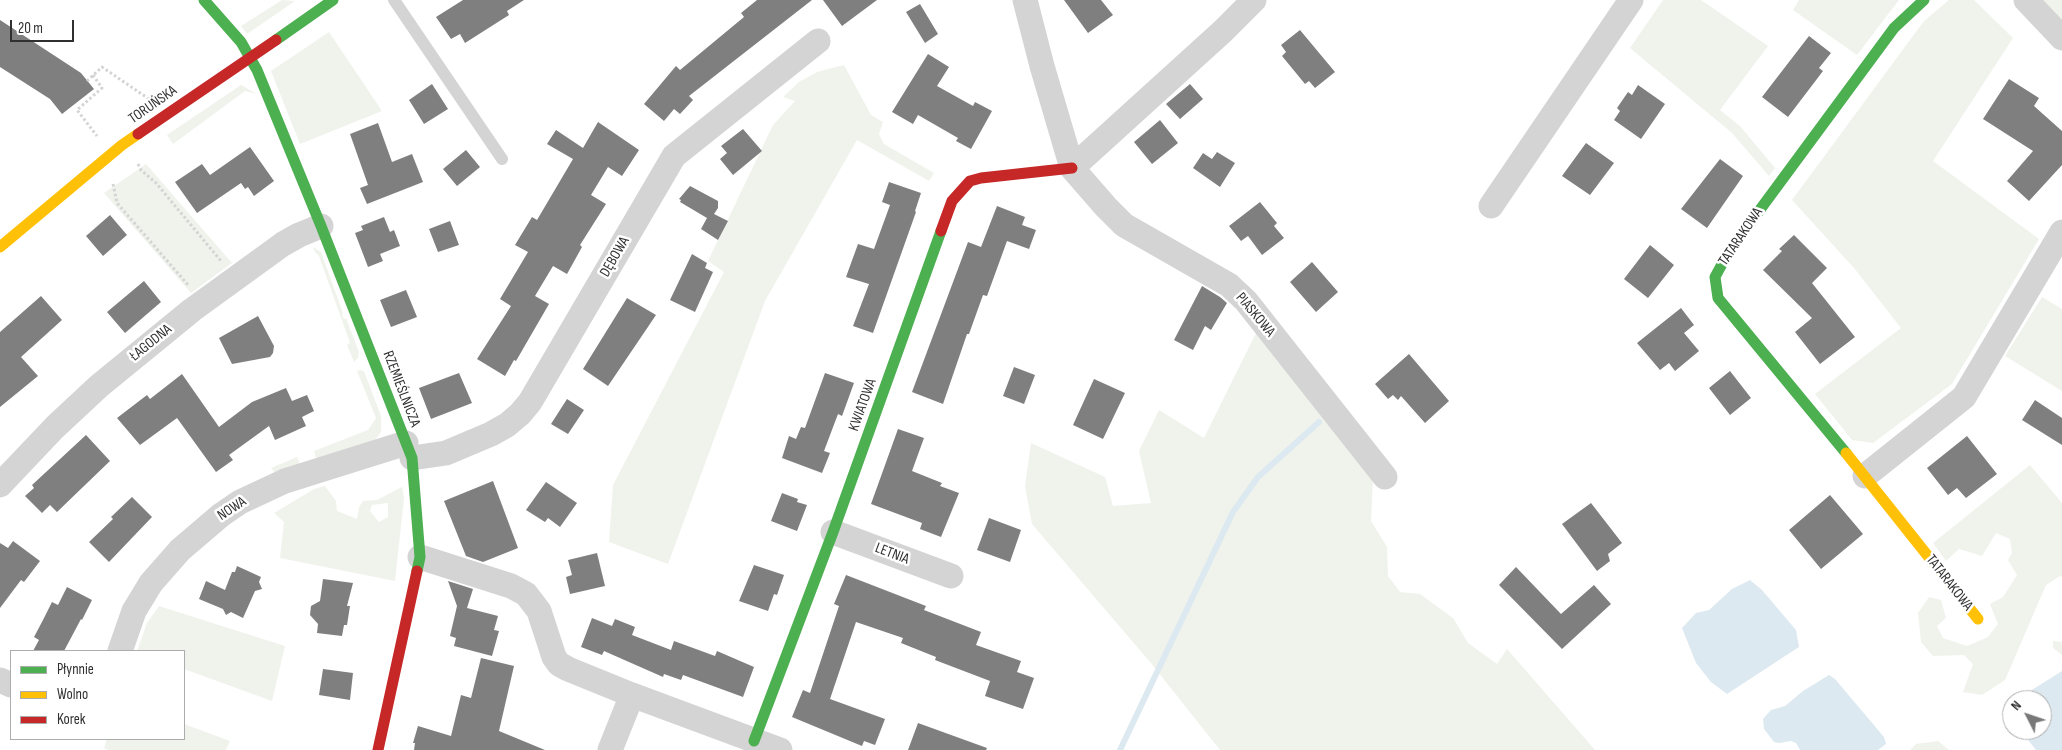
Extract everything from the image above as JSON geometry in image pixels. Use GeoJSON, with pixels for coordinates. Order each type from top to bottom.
{"type":"FeatureCollection","features":[{"type":"Feature","properties":{"kind":"street","name":"RZEMIEŚLNICZA"},"geometry":{"type":"LineString","coordinates":[[204,0],[250,56],[321,226],[409,451],[420,557],[378,750]]}},
{"type":"Feature","properties":{"kind":"street","name":"TORUŃSKA"},"geometry":{"type":"LineString","coordinates":[[0,247],[122,145],[333,0]]}},
{"type":"Feature","properties":{"kind":"street","name":"PIASKOWA"},"geometry":{"type":"LineString","coordinates":[[1025,0],[1072,168],[1124,225],[1229,285],[1246,301],[1385,477]]}},
{"type":"Feature","properties":{"kind":"street"},"geometry":{"type":"LineString","coordinates":[[1072,168],[1223,31],[1254,0]]}},
{"type":"Feature","properties":{"kind":"street"},"geometry":{"type":"LineString","coordinates":[[1491,206],[1631,0]]}},
{"type":"Feature","properties":{"kind":"street","name":"TATARAKOWA"},"geometry":{"type":"LineString","coordinates":[[1924,0],[1894,28],[1728,253],[1715,277],[1718,298],[1865,476],[1978,619]]}},
{"type":"Feature","properties":{"kind":"street"},"geometry":{"type":"LineString","coordinates":[[2026,0],[2062,38]]}},
{"type":"Feature","properties":{"kind":"street","name":"DĘBOWA"},"geometry":{"type":"LineString","coordinates":[[409,451],[446,453],[507,425],[520,414],[530,402],[674,156],[818,41]]}},
{"type":"Feature","properties":{"kind":"street","name":"KWIATOWA"},"geometry":{"type":"LineString","coordinates":[[754,741],[833,532],[952,201],[970,181],[981,178],[1072,168]]}},
{"type":"Feature","properties":{"kind":"street","name":"ŁAGODNA"},"geometry":{"type":"LineString","coordinates":[[0,485],[55,427],[99,386],[202,301],[283,244],[321,226]]}},
{"type":"Feature","properties":{"kind":"street"},"geometry":{"type":"LineString","coordinates":[[1865,476],[1964,397],[2062,232]]}},
{"type":"Feature","properties":{"kind":"street","name":"NOWA"},"geometry":{"type":"LineString","coordinates":[[120,650],[134,612],[151,583],[180,550],[221,515],[240,502],[285,481],[409,451]]}},
{"type":"Feature","properties":{"kind":"street","name":"LETNIA"},"geometry":{"type":"LineString","coordinates":[[833,532],[950,576]]}},
{"type":"Feature","properties":{"kind":"street"},"geometry":{"type":"LineString","coordinates":[[420,557],[511,586],[526,594],[539,611],[554,658],[559,664],[576,673],[632,695],[780,750]]}},
{"type":"Feature","properties":{"kind":"street"},"geometry":{"type":"LineString","coordinates":[[610,750],[632,695]]}},
{"type":"Feature","properties":{"kind":"lane"},"geometry":{"type":"LineString","coordinates":[[394,0],[502,159]]}},
{"type":"Feature","properties":{"kind":"path"},"geometry":{"type":"LineString","coordinates":[[87,81],[102,67],[151,101]]}},
{"type":"Feature","properties":{"kind":"path"},"geometry":{"type":"LineString","coordinates":[[93,75],[102,88],[77,110],[98,138]]}},
{"type":"Feature","properties":{"kind":"path"},"geometry":{"type":"LineString","coordinates":[[134,156],[141,170],[156,183],[234,277]]}},
{"type":"Feature","properties":{"kind":"path"},"geometry":{"type":"LineString","coordinates":[[114,177],[113,191],[117,203],[202,301]]}},
{"type":"Feature","properties":{"kind":"shaded area"},"geometry":{"type":"Polygon","coordinates":[[[282,0],[295,1],[247,34],[241,26],[282,0]]]}},
{"type":"Feature","properties":{"kind":"shaded area"},"geometry":{"type":"Polygon","coordinates":[[[1663,0],[1701,0],[1768,46],[1720,110],[1740,126],[1775,168],[1769,176],[1732,133],[1630,48],[1663,0]]]}},
{"type":"Feature","properties":{"kind":"shaded area"},"geometry":{"type":"Polygon","coordinates":[[[1799,0],[1899,0],[1857,55],[1793,10],[1799,0]]]}},
{"type":"Feature","properties":{"kind":"shaded area"},"geometry":{"type":"Polygon","coordinates":[[[1949,0],[1974,0],[2013,38],[1933,161],[2039,239],[1952,384],[1873,443],[1852,440],[1815,394],[1901,328],[1854,268],[1792,200],[1924,21],[1949,0]]]}},
{"type":"Feature","properties":{"kind":"shaded area"},"geometry":{"type":"Polygon","coordinates":[[[2042,0],[2062,0],[2062,21],[2042,0]]]}},
{"type":"Feature","properties":{"kind":"shaded area"},"geometry":{"type":"Polygon","coordinates":[[[329,32],[382,111],[300,144],[271,71],[329,32]]]}},
{"type":"Feature","properties":{"kind":"shaded area"},"geometry":{"type":"Polygon","coordinates":[[[844,65],[871,115],[883,122],[879,134],[884,144],[934,173],[929,181],[857,140],[765,301],[668,564],[609,542],[613,485],[724,272],[708,261],[773,125],[795,101],[783,97],[799,82],[817,72],[844,65]]]}},
{"type":"Feature","properties":{"kind":"shaded area"},"geometry":{"type":"Polygon","coordinates":[[[241,85],[257,94],[245,91],[173,144],[167,135],[241,85]]]}},
{"type":"Feature","properties":{"kind":"shaded area"},"geometry":{"type":"Polygon","coordinates":[[[146,164],[232,263],[191,293],[104,193],[146,164]]]}},
{"type":"Feature","properties":{"kind":"shaded area"},"geometry":{"type":"Polygon","coordinates":[[[313,247],[321,252],[343,313],[342,315],[344,319],[346,318],[359,352],[358,358],[354,362],[347,345],[350,343],[319,256],[313,247]]]}},
{"type":"Feature","properties":{"kind":"shaded area"},"geometry":{"type":"Polygon","coordinates":[[[2042,297],[2062,309],[2062,391],[2005,356],[2042,297]]]}},
{"type":"Feature","properties":{"kind":"shaded area"},"geometry":{"type":"Polygon","coordinates":[[[1256,333],[1373,477],[1371,521],[1387,547],[1388,576],[1400,592],[1420,594],[1453,618],[1468,643],[1497,664],[1507,649],[1595,750],[1220,750],[1150,662],[1032,524],[1025,486],[1031,443],[1105,477],[1113,506],[1151,503],[1139,451],[1159,410],[1204,438],[1256,333]]]}},
{"type":"Feature","properties":{"kind":"shaded area"},"geometry":{"type":"Polygon","coordinates":[[[357,371],[364,371],[381,416],[381,432],[374,442],[317,462],[314,451],[368,430],[376,418],[357,371]]]}},
{"type":"Feature","properties":{"kind":"shaded area"},"geometry":{"type":"Polygon","coordinates":[[[297,457],[302,469],[278,477],[271,468],[297,457]]]}},
{"type":"Feature","properties":{"kind":"shaded area"},"geometry":{"type":"Polygon","coordinates":[[[2030,465],[2062,503],[2062,577],[2060,576],[2046,585],[2005,680],[1982,695],[1963,692],[1973,664],[1964,655],[1933,656],[1921,642],[1918,613],[1929,597],[1941,600],[1946,618],[1937,626],[1943,638],[1967,646],[1988,637],[1998,624],[1990,604],[2003,597],[2017,575],[2008,560],[2012,553],[2010,539],[1996,533],[1982,556],[1959,549],[1946,561],[1933,543],[2030,465]]]}},
{"type":"Feature","properties":{"kind":"shaded area"},"geometry":{"type":"Polygon","coordinates":[[[325,486],[336,501],[337,511],[357,519],[359,507],[363,501],[377,500],[402,487],[404,498],[395,581],[280,558],[284,522],[274,513],[314,489],[325,486]],[[388,503],[372,505],[370,511],[379,522],[388,517],[388,503]]]}},
{"type":"Feature","properties":{"kind":"shaded area"},"geometry":{"type":"Polygon","coordinates":[[[1750,580],[1762,590],[1796,630],[1799,647],[1727,694],[1711,682],[1696,663],[1682,628],[1696,613],[1709,610],[1732,589],[1750,580]]]}},
{"type":"Feature","properties":{"kind":"shaded area"},"geometry":{"type":"Polygon","coordinates":[[[159,606],[285,646],[272,701],[185,669],[185,650],[137,650],[147,623],[159,606]]]}},
{"type":"Feature","properties":{"kind":"shaded area"},"geometry":{"type":"Polygon","coordinates":[[[2053,641],[2062,642],[2062,655],[2053,648],[2053,641]]]}},
{"type":"Feature","properties":{"kind":"shaded area"},"geometry":{"type":"Polygon","coordinates":[[[2062,671],[2062,750],[2036,750],[2028,740],[2052,740],[2052,690],[2032,690],[2062,671]]]}},
{"type":"Feature","properties":{"kind":"shaded area"},"geometry":{"type":"Polygon","coordinates":[[[1829,675],[1835,679],[1884,737],[1886,744],[1878,750],[1800,750],[1796,743],[1791,741],[1774,742],[1764,729],[1763,719],[1771,710],[1785,706],[1803,691],[1829,675]]]}},
{"type":"Feature","properties":{"kind":"shaded area"},"geometry":{"type":"Polygon","coordinates":[[[185,724],[230,741],[226,750],[108,750],[104,748],[107,740],[185,740],[185,724]]]}},
{"type":"Feature","properties":{"kind":"shaded area"},"geometry":{"type":"Polygon","coordinates":[[[1938,741],[1949,750],[1910,750],[1916,744],[1938,741]]]}},
{"type":"Feature","properties":{"kind":"building"},"geometry":{"type":"Polygon","coordinates":[[[463,0],[524,0],[507,11],[509,15],[465,43],[460,34],[451,39],[436,17],[463,0]]]}},
{"type":"Feature","properties":{"kind":"building"},"geometry":{"type":"Polygon","coordinates":[[[757,0],[812,0],[689,96],[693,100],[680,114],[674,109],[664,121],[644,104],[676,66],[680,70],[744,17],[741,13],[757,0]]]}},
{"type":"Feature","properties":{"kind":"building"},"geometry":{"type":"Polygon","coordinates":[[[823,0],[877,0],[842,26],[823,0]]]}},
{"type":"Feature","properties":{"kind":"building"},"geometry":{"type":"Polygon","coordinates":[[[1064,0],[1101,0],[1113,15],[1088,33],[1064,0]]]}},
{"type":"Feature","properties":{"kind":"building"},"geometry":{"type":"Polygon","coordinates":[[[920,4],[938,34],[925,43],[906,12],[920,4]]]}},
{"type":"Feature","properties":{"kind":"building"},"geometry":{"type":"Polygon","coordinates":[[[0,20],[81,73],[94,89],[62,114],[50,99],[0,67],[0,20]]]}},
{"type":"Feature","properties":{"kind":"building"},"geometry":{"type":"Polygon","coordinates":[[[1300,30],[1335,72],[1315,88],[1309,81],[1305,84],[1282,56],[1286,52],[1281,45],[1300,30]]]}},
{"type":"Feature","properties":{"kind":"building"},"geometry":{"type":"Polygon","coordinates":[[[1809,36],[1831,53],[1819,68],[1823,71],[1788,117],[1762,97],[1809,36]]]}},
{"type":"Feature","properties":{"kind":"building"},"geometry":{"type":"Polygon","coordinates":[[[928,54],[949,67],[937,86],[973,106],[975,102],[992,111],[971,149],[956,141],[958,138],[918,115],[913,124],[892,112],[928,54]]]}},
{"type":"Feature","properties":{"kind":"building"},"geometry":{"type":"Polygon","coordinates":[[[2009,79],[2039,98],[2034,106],[2062,131],[2062,165],[2029,201],[2007,181],[2033,151],[1983,119],[2009,79]]]}},
{"type":"Feature","properties":{"kind":"building"},"geometry":{"type":"Polygon","coordinates":[[[432,84],[448,109],[424,124],[409,100],[432,84]]]}},
{"type":"Feature","properties":{"kind":"building"},"geometry":{"type":"Polygon","coordinates":[[[1190,84],[1203,99],[1180,119],[1166,104],[1190,84]]]}},
{"type":"Feature","properties":{"kind":"building"},"geometry":{"type":"Polygon","coordinates":[[[1638,85],[1665,104],[1641,139],[1614,120],[1620,111],[1617,108],[1628,92],[1632,95],[1638,85]]]}},
{"type":"Feature","properties":{"kind":"building"},"geometry":{"type":"Polygon","coordinates":[[[1160,120],[1178,143],[1152,164],[1134,142],[1160,120]]]}},
{"type":"Feature","properties":{"kind":"building"},"geometry":{"type":"Polygon","coordinates":[[[598,122],[639,150],[622,176],[608,167],[591,195],[606,204],[580,245],[582,247],[567,274],[553,266],[535,296],[549,304],[516,361],[514,360],[505,376],[477,359],[511,306],[500,299],[528,252],[515,245],[532,217],[537,220],[573,159],[547,144],[556,130],[583,148],[598,122]]]}},
{"type":"Feature","properties":{"kind":"building"},"geometry":{"type":"Polygon","coordinates":[[[378,123],[392,162],[412,154],[423,182],[367,204],[360,188],[368,185],[350,134],[378,123]]]}},
{"type":"Feature","properties":{"kind":"building"},"geometry":{"type":"Polygon","coordinates":[[[743,129],[762,151],[733,175],[720,159],[727,153],[721,146],[743,129]]]}},
{"type":"Feature","properties":{"kind":"building"},"geometry":{"type":"Polygon","coordinates":[[[1586,143],[1614,163],[1590,195],[1562,176],[1586,143]]]}},
{"type":"Feature","properties":{"kind":"building"},"geometry":{"type":"Polygon","coordinates":[[[250,147],[274,181],[254,196],[248,187],[245,189],[241,183],[197,213],[175,182],[202,164],[210,175],[250,147]]]}},
{"type":"Feature","properties":{"kind":"building"},"geometry":{"type":"Polygon","coordinates":[[[466,150],[480,167],[457,186],[443,169],[466,150]]]}},
{"type":"Feature","properties":{"kind":"building"},"geometry":{"type":"Polygon","coordinates":[[[1217,152],[1235,163],[1220,187],[1193,168],[1203,153],[1212,159],[1217,152]]]}},
{"type":"Feature","properties":{"kind":"building"},"geometry":{"type":"Polygon","coordinates":[[[1720,159],[1743,176],[1707,228],[1681,209],[1720,159]]]}},
{"type":"Feature","properties":{"kind":"building"},"geometry":{"type":"Polygon","coordinates":[[[889,182],[921,193],[873,333],[853,326],[869,284],[846,277],[858,244],[874,249],[890,205],[882,202],[889,182]]]}},
{"type":"Feature","properties":{"kind":"building"},"geometry":{"type":"Polygon","coordinates":[[[690,186],[718,201],[718,208],[714,214],[728,221],[718,240],[701,229],[707,218],[680,202],[681,200],[679,199],[690,186]]]}},
{"type":"Feature","properties":{"kind":"building"},"geometry":{"type":"Polygon","coordinates":[[[1260,202],[1277,223],[1274,226],[1284,238],[1262,255],[1248,236],[1241,241],[1229,226],[1260,202]]]}},
{"type":"Feature","properties":{"kind":"building"},"geometry":{"type":"Polygon","coordinates":[[[997,206],[1025,217],[1022,225],[1036,230],[1029,249],[1007,241],[987,296],[983,295],[969,334],[967,334],[943,404],[912,392],[968,242],[981,247],[997,206]]]}},
{"type":"Feature","properties":{"kind":"building"},"geometry":{"type":"Polygon","coordinates":[[[110,215],[127,235],[103,256],[86,236],[110,215]]]}},
{"type":"Feature","properties":{"kind":"building"},"geometry":{"type":"Polygon","coordinates":[[[384,217],[390,232],[394,230],[400,246],[380,254],[383,261],[368,267],[355,233],[363,230],[361,226],[384,217]]]}},
{"type":"Feature","properties":{"kind":"building"},"geometry":{"type":"Polygon","coordinates":[[[450,221],[459,245],[438,252],[429,229],[450,221]]]}},
{"type":"Feature","properties":{"kind":"building"},"geometry":{"type":"Polygon","coordinates":[[[1794,235],[1827,268],[1812,283],[1855,337],[1820,364],[1795,332],[1812,318],[1763,270],[1782,251],[1779,249],[1794,235]]]}},
{"type":"Feature","properties":{"kind":"building"},"geometry":{"type":"Polygon","coordinates":[[[1650,245],[1674,265],[1648,298],[1624,279],[1650,245]]]}},
{"type":"Feature","properties":{"kind":"building"},"geometry":{"type":"Polygon","coordinates":[[[692,254],[707,263],[705,268],[713,272],[695,312],[670,300],[692,254]]]}},
{"type":"Feature","properties":{"kind":"building"},"geometry":{"type":"Polygon","coordinates":[[[1312,262],[1338,292],[1316,312],[1290,282],[1312,262]]]}},
{"type":"Feature","properties":{"kind":"building"},"geometry":{"type":"Polygon","coordinates":[[[144,281],[161,302],[125,333],[107,312],[144,281]]]}},
{"type":"Feature","properties":{"kind":"building"},"geometry":{"type":"Polygon","coordinates":[[[1202,286],[1227,303],[1211,330],[1205,326],[1193,350],[1174,340],[1202,286]]]}},
{"type":"Feature","properties":{"kind":"building"},"geometry":{"type":"Polygon","coordinates":[[[406,290],[417,317],[391,327],[380,300],[406,290]]]}},
{"type":"Feature","properties":{"kind":"building"},"geometry":{"type":"Polygon","coordinates":[[[41,296],[62,320],[21,357],[38,376],[0,407],[0,332],[41,296]]]}},
{"type":"Feature","properties":{"kind":"building"},"geometry":{"type":"Polygon","coordinates":[[[627,298],[656,315],[608,386],[583,369],[627,298]]]}},
{"type":"Feature","properties":{"kind":"building"},"geometry":{"type":"Polygon","coordinates":[[[1681,308],[1694,325],[1684,333],[1699,351],[1675,371],[1669,363],[1660,370],[1637,343],[1681,308]]]}},
{"type":"Feature","properties":{"kind":"building"},"geometry":{"type":"Polygon","coordinates":[[[258,316],[274,346],[273,353],[270,357],[232,364],[219,338],[258,316]]]}},
{"type":"Feature","properties":{"kind":"building"},"geometry":{"type":"Polygon","coordinates":[[[1409,354],[1449,401],[1425,423],[1401,396],[1398,400],[1393,395],[1388,399],[1375,384],[1409,354]]]}},
{"type":"Feature","properties":{"kind":"building"},"geometry":{"type":"Polygon","coordinates":[[[1014,367],[1035,375],[1024,404],[1003,396],[1014,367]]]}},
{"type":"Feature","properties":{"kind":"building"},"geometry":{"type":"Polygon","coordinates":[[[1730,371],[1751,398],[1730,415],[1709,388],[1730,371]]]}},
{"type":"Feature","properties":{"kind":"building"},"geometry":{"type":"Polygon","coordinates":[[[459,373],[472,403],[431,419],[419,388],[459,373]]]}},
{"type":"Feature","properties":{"kind":"building"},"geometry":{"type":"Polygon","coordinates":[[[825,373],[854,383],[842,416],[838,414],[824,451],[830,453],[822,473],[782,458],[789,436],[796,439],[801,427],[805,428],[825,373]]]}},
{"type":"Feature","properties":{"kind":"building"},"geometry":{"type":"Polygon","coordinates":[[[182,374],[219,427],[252,402],[286,388],[292,401],[307,395],[314,411],[302,417],[306,426],[275,440],[269,426],[229,455],[233,460],[216,472],[177,418],[140,445],[117,418],[147,395],[150,399],[182,374]]]}},
{"type":"Feature","properties":{"kind":"building"},"geometry":{"type":"Polygon","coordinates":[[[1094,379],[1125,393],[1103,439],[1073,425],[1094,379]]]}},
{"type":"Feature","properties":{"kind":"building"},"geometry":{"type":"Polygon","coordinates":[[[567,399],[584,410],[568,434],[551,424],[567,399]]]}},
{"type":"Feature","properties":{"kind":"building"},"geometry":{"type":"Polygon","coordinates":[[[2035,400],[2062,418],[2062,445],[2022,420],[2035,400]]]}},
{"type":"Feature","properties":{"kind":"building"},"geometry":{"type":"Polygon","coordinates":[[[898,429],[924,438],[912,471],[942,483],[940,486],[959,493],[941,537],[920,529],[922,523],[871,504],[898,429]]]}},
{"type":"Feature","properties":{"kind":"building"},"geometry":{"type":"Polygon","coordinates":[[[86,435],[110,461],[57,512],[50,505],[42,513],[25,496],[34,488],[32,485],[86,435]]]}},
{"type":"Feature","properties":{"kind":"building"},"geometry":{"type":"Polygon","coordinates":[[[1967,436],[1997,474],[1966,498],[1957,488],[1948,495],[1927,468],[1967,436]]]}},
{"type":"Feature","properties":{"kind":"building"},"geometry":{"type":"Polygon","coordinates":[[[493,481],[518,548],[483,562],[466,556],[444,501],[493,481]]]}},
{"type":"Feature","properties":{"kind":"building"},"geometry":{"type":"Polygon","coordinates":[[[546,482],[577,503],[560,527],[548,518],[545,522],[526,510],[546,482]]]}},
{"type":"Feature","properties":{"kind":"building"},"geometry":{"type":"Polygon","coordinates":[[[782,493],[798,499],[797,502],[807,505],[797,531],[771,521],[782,493]]]}},
{"type":"Feature","properties":{"kind":"building"},"geometry":{"type":"Polygon","coordinates":[[[1830,495],[1863,534],[1821,569],[1789,530],[1830,495]]]}},
{"type":"Feature","properties":{"kind":"building"},"geometry":{"type":"Polygon","coordinates":[[[132,497],[152,517],[109,562],[89,542],[132,497]]]}},
{"type":"Feature","properties":{"kind":"building"},"geometry":{"type":"Polygon","coordinates":[[[1591,503],[1622,543],[1608,554],[1610,561],[1597,571],[1562,524],[1591,503]]]}},
{"type":"Feature","properties":{"kind":"building"},"geometry":{"type":"Polygon","coordinates":[[[989,518],[1021,530],[1010,562],[977,550],[989,518]]]}},
{"type":"Feature","properties":{"kind":"building"},"geometry":{"type":"Polygon","coordinates":[[[13,541],[40,561],[24,582],[21,580],[0,608],[0,543],[8,548],[13,541]]]}},
{"type":"Feature","properties":{"kind":"building"},"geometry":{"type":"Polygon","coordinates":[[[597,553],[605,586],[570,594],[566,577],[572,575],[568,560],[597,553]]]}},
{"type":"Feature","properties":{"kind":"building"},"geometry":{"type":"Polygon","coordinates":[[[754,565],[784,575],[777,595],[774,594],[768,611],[739,601],[754,565]]]}},
{"type":"Feature","properties":{"kind":"building"},"geometry":{"type":"Polygon","coordinates":[[[237,566],[261,577],[259,582],[262,589],[255,591],[243,618],[231,612],[226,615],[223,609],[199,599],[206,581],[225,590],[232,572],[235,572],[237,566]]]}},
{"type":"Feature","properties":{"kind":"building"},"geometry":{"type":"Polygon","coordinates":[[[1516,567],[1561,614],[1594,585],[1611,604],[1562,649],[1499,585],[1516,567]]]}},
{"type":"Feature","properties":{"kind":"building"},"geometry":{"type":"Polygon","coordinates":[[[846,575],[926,606],[924,610],[981,632],[976,645],[1021,661],[1017,672],[1034,678],[1023,709],[985,696],[990,681],[935,660],[936,657],[901,643],[903,638],[856,622],[830,699],[885,719],[875,745],[864,741],[862,746],[792,717],[803,690],[810,693],[839,606],[834,604],[846,575]]]}},
{"type":"Feature","properties":{"kind":"building"},"geometry":{"type":"Polygon","coordinates":[[[323,579],[353,583],[347,606],[350,606],[347,625],[344,625],[342,636],[317,633],[318,624],[310,615],[311,606],[320,601],[323,579]]]}},
{"type":"Feature","properties":{"kind":"building"},"geometry":{"type":"Polygon","coordinates":[[[448,581],[473,589],[467,608],[498,616],[494,630],[499,631],[492,656],[454,646],[456,638],[450,636],[457,606],[448,581]]]}},
{"type":"Feature","properties":{"kind":"building"},"geometry":{"type":"Polygon","coordinates":[[[67,587],[92,600],[65,650],[34,650],[39,640],[34,637],[52,602],[58,605],[67,587]]]}},
{"type":"Feature","properties":{"kind":"building"},"geometry":{"type":"Polygon","coordinates":[[[592,618],[612,626],[615,619],[635,627],[632,635],[671,650],[674,641],[715,656],[717,651],[754,667],[743,697],[683,675],[681,680],[664,674],[663,677],[604,651],[602,655],[581,647],[592,618]]]}},
{"type":"Feature","properties":{"kind":"building"},"geometry":{"type":"Polygon","coordinates":[[[481,658],[514,666],[499,731],[545,750],[414,750],[415,743],[413,743],[418,726],[451,736],[461,695],[471,698],[481,658]]]}},
{"type":"Feature","properties":{"kind":"building"},"geometry":{"type":"Polygon","coordinates":[[[323,669],[353,673],[350,700],[319,695],[323,669]]]}},
{"type":"Feature","properties":{"kind":"building"},"geometry":{"type":"Polygon","coordinates":[[[918,723],[987,748],[986,750],[908,750],[918,723]]]}},
{"type":"Feature","properties":{"kind":"waterway"},"geometry":{"type":"LineString","coordinates":[[1120,750],[1233,512],[1258,477],[1319,422]]}},
{"type":"Feature","properties":{"kind":"traffic: fast"},"geometry":{"type":"LineString","coordinates":[[204,0],[241,42],[257,70],[321,226],[412,458],[420,557],[417,571]]}},
{"type":"Feature","properties":{"kind":"traffic: fast"},"geometry":{"type":"LineString","coordinates":[[276,40],[333,0]]}},
{"type":"Feature","properties":{"kind":"traffic: fast"},"geometry":{"type":"LineString","coordinates":[[1846,453],[1718,298],[1715,277],[1728,253],[1894,28],[1924,0]]}},
{"type":"Feature","properties":{"kind":"traffic: fast"},"geometry":{"type":"LineString","coordinates":[[754,741],[833,532],[941,231]]}},
{"type":"Feature","properties":{"kind":"traffic: slow"},"geometry":{"type":"LineString","coordinates":[[0,247],[122,145],[138,134]]}},
{"type":"Feature","properties":{"kind":"traffic: slow"},"geometry":{"type":"LineString","coordinates":[[1846,453],[1978,619]]}},
{"type":"Feature","properties":{"kind":"traffic: jam"},"geometry":{"type":"LineString","coordinates":[[138,134],[276,40]]}},
{"type":"Feature","properties":{"kind":"traffic: jam"},"geometry":{"type":"LineString","coordinates":[[941,231],[952,201],[970,181],[981,178],[1072,168]]}},
{"type":"Feature","properties":{"kind":"traffic: jam"},"geometry":{"type":"LineString","coordinates":[[378,750],[417,571]]}}]}
